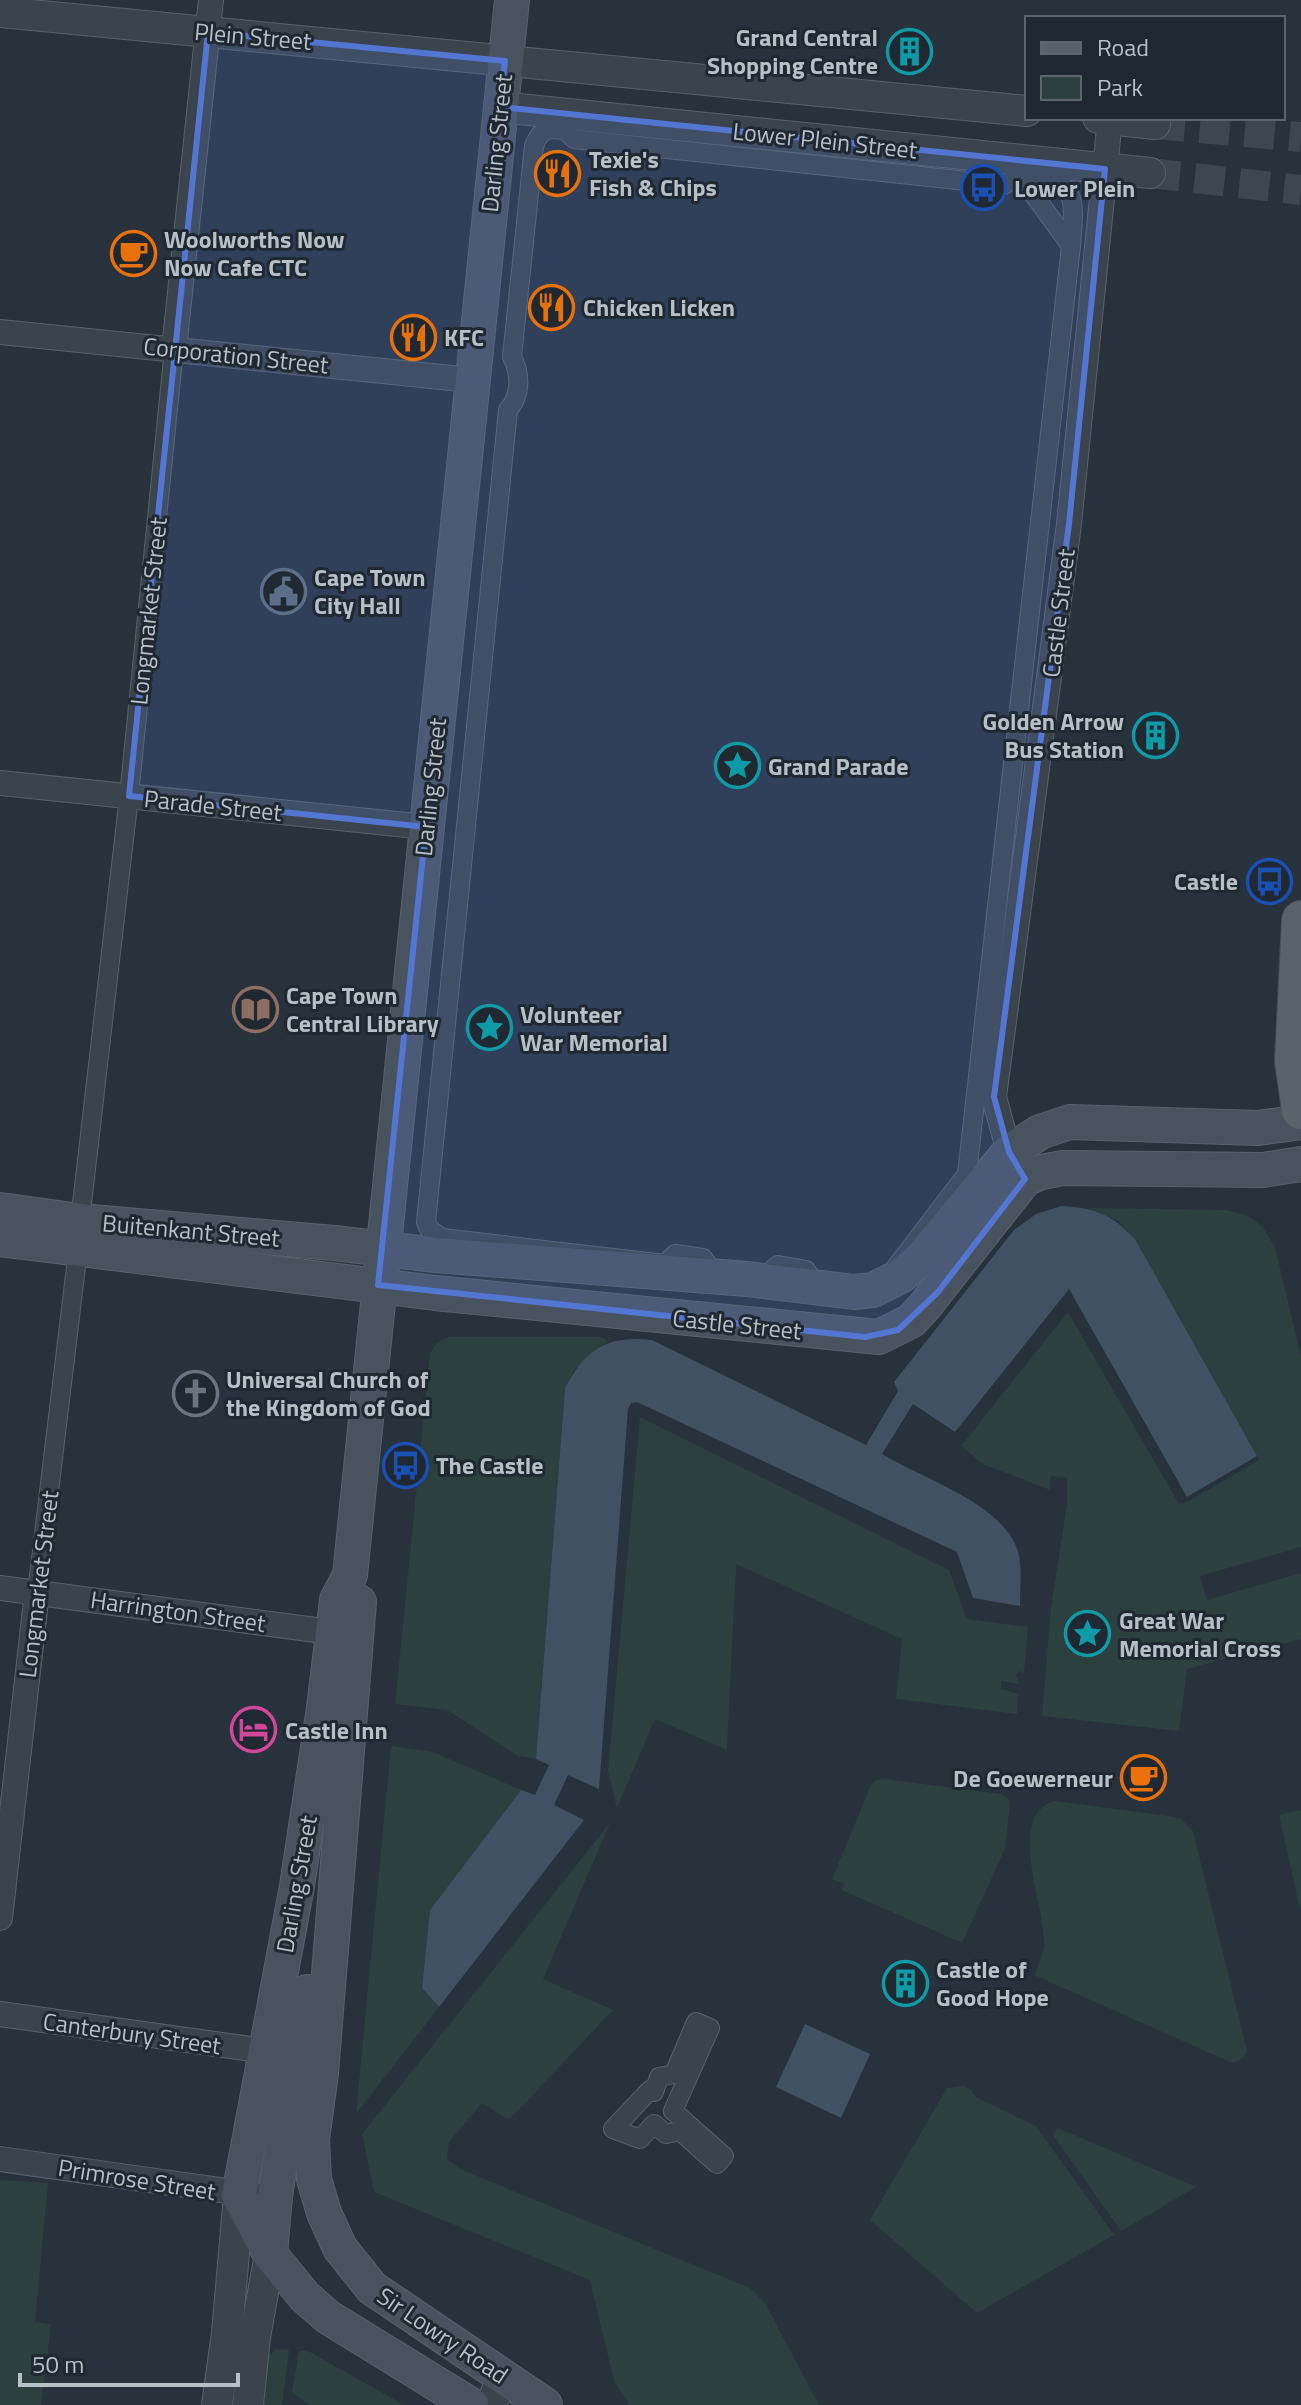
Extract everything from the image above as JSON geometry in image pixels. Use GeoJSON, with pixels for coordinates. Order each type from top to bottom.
{"type":"FeatureCollection","features":[{"type":"Feature","properties":{"kind":"main road","name":"Darling Street"},"geometry":{"type":"LineString","coordinates":[[321,2073],[334,1895],[344,1634],[337,1600],[350,1575],[512,0]]}},
{"type":"Feature","properties":{"kind":"main road"},"geometry":{"type":"LineString","coordinates":[[1301,920],[1294,1061],[1301,1110]]}},
{"type":"Feature","properties":{"kind":"main road","name":"Castle Street"},"geometry":{"type":"LineString","coordinates":[[378,1285],[879,1337],[898,1330],[924,1307],[1040,1132],[1070,1122],[1258,1128],[1301,1122]]}},
{"type":"Feature","properties":{"kind":"main road"},"geometry":{"type":"LineString","coordinates":[[1017,1165],[1041,1172],[1063,1168],[1263,1170],[1301,1164]]}},
{"type":"Feature","properties":{"kind":"main road","name":"Castle Street"},"geometry":{"type":"LineString","coordinates":[[383,1248],[436,1255],[747,1279],[854,1292],[873,1290],[901,1276],[1017,1165]]}},
{"type":"Feature","properties":{"kind":"main road","name":"Buitenkant Street"},"geometry":{"type":"LineString","coordinates":[[0,1210],[79,1236],[378,1285]]}},
{"type":"Feature","properties":{"kind":"main road","name":"Buitenkant Street"},"geometry":{"type":"LineString","coordinates":[[0,1239],[79,1236],[383,1248]]}},
{"type":"Feature","properties":{"kind":"main road","name":"Darling Street"},"geometry":{"type":"LineString","coordinates":[[239,2195],[297,1886],[324,1708],[344,1634]]}},
{"type":"Feature","properties":{"kind":"main road"},"geometry":{"type":"LineString","coordinates":[[270,2254],[275,2196],[309,1979],[334,1895]]}},
{"type":"Feature","properties":{"kind":"main road","name":"Sir Lowry Road"},"geometry":{"type":"LineString","coordinates":[[321,2073],[312,2139],[314,2179],[324,2213],[340,2248],[372,2288],[497,2390],[545,2405]]}},
{"type":"Feature","properties":{"kind":"main road","name":"Sir Lowry Road"},"geometry":{"type":"LineString","coordinates":[[239,2195],[270,2254],[328,2317],[471,2405]]}},
{"type":"Feature","properties":{"kind":"street","name":"Longmarket Street"},"geometry":{"type":"LineString","coordinates":[[0,1918],[129,796],[211,0]]}},
{"type":"Feature","properties":{"kind":"street","name":"Plein Street"},"geometry":{"type":"LineString","coordinates":[[0,12],[505,61]]}},
{"type":"Feature","properties":{"kind":"street","name":"Lower Plein Street"},"geometry":{"type":"LineString","coordinates":[[505,61],[1025,111]]}},
{"type":"Feature","properties":{"kind":"street","name":"Lower Plein Street"},"geometry":{"type":"LineString","coordinates":[[500,107],[1150,173]]}},
{"type":"Feature","properties":{"kind":"street","name":"Castle Street"},"geometry":{"type":"LineString","coordinates":[[1017,1165],[994,1097],[1069,524],[1105,169],[1104,120]]}},
{"type":"Feature","properties":{"kind":"street"},"geometry":{"type":"LineString","coordinates":[[1114,120],[1155,124]]}},
{"type":"Feature","properties":{"kind":"street"},"geometry":{"type":"LineString","coordinates":[[565,130],[574,139],[1004,185],[1015,177],[1021,177],[1059,183],[1068,190],[1074,209],[967,1174],[889,1276],[872,1284],[813,1281],[806,1270],[778,1265],[766,1275],[711,1269],[703,1258],[675,1254],[665,1264],[436,1236],[429,1229],[427,1213],[508,410],[516,401],[519,370],[512,357],[537,137],[544,131],[565,130]]}},
{"type":"Feature","properties":{"kind":"street"},"geometry":{"type":"LineString","coordinates":[[1021,177],[1071,246]]}},
{"type":"Feature","properties":{"kind":"street","name":"Corporation Street"},"geometry":{"type":"LineString","coordinates":[[0,332],[471,380]]}},
{"type":"Feature","properties":{"kind":"street","name":"Parade Street"},"geometry":{"type":"LineString","coordinates":[[0,783],[426,827]]}},
{"type":"Feature","properties":{"kind":"street","name":"Harrington Street"},"geometry":{"type":"LineString","coordinates":[[0,1588],[344,1634]]}},
{"type":"Feature","properties":{"kind":"street","name":"Canterbury Street"},"geometry":{"type":"LineString","coordinates":[[0,2014],[265,2051]]}},
{"type":"Feature","properties":{"kind":"street"},"geometry":{"type":"LineString","coordinates":[[696,2022],[710,2028],[673,2111],[724,2156],[717,2164],[680,2131],[666,2134],[654,2124],[640,2139],[613,2129],[650,2090],[654,2092],[659,2077],[674,2074],[696,2022]]}},
{"type":"Feature","properties":{"kind":"street","name":"Primrose Street"},"geometry":{"type":"LineString","coordinates":[[0,2159],[239,2195],[275,2196]]}},
{"type":"Feature","properties":{"kind":"street"},"geometry":{"type":"LineString","coordinates":[[217,2405],[227,2333],[239,2195]]}},
{"type":"Feature","properties":{"kind":"street"},"geometry":{"type":"LineString","coordinates":[[248,2405],[255,2337],[270,2254]]}},
{"type":"Feature","properties":{"kind":"highlighted area"},"geometry":{"type":"Polygon","coordinates":[[[208,32],[505,61],[500,107],[1105,169],[1069,524],[994,1097],[1009,1152],[1025,1179],[938,1292],[898,1330],[865,1337],[378,1285],[426,827],[129,796],[208,32]]]}},
{"type":"Feature","properties":{"kind":"green space"},"geometry":{"type":"Polygon","coordinates":[[[1089,1208],[1226,1210],[1246,1215],[1262,1226],[1275,1247],[1301,1357],[1301,1547],[1200,1576],[1207,1600],[1301,1573],[1301,1639],[1187,1669],[1179,1731],[1042,1716],[1051,1608],[1067,1504],[1067,1477],[1051,1476],[1050,1490],[983,1464],[961,1446],[1068,1312],[1179,1504],[1259,1460],[1135,1239],[1118,1221],[1089,1208]]]}},
{"type":"Feature","properties":{"kind":"green space"},"geometry":{"type":"Polygon","coordinates":[[[449,1337],[601,1337],[608,1341],[575,1369],[565,1388],[536,1759],[518,1756],[447,1710],[395,1704],[430,1353],[437,1343],[449,1337]]]}},
{"type":"Feature","properties":{"kind":"green space"},"geometry":{"type":"Polygon","coordinates":[[[640,1417],[949,1570],[967,1619],[1028,1627],[1024,1673],[1020,1671],[1016,1674],[1019,1684],[1001,1681],[1001,1689],[1018,1694],[1017,1714],[896,1699],[902,1639],[736,1564],[727,1750],[655,1719],[617,1808],[608,1771],[640,1417]]]}},
{"type":"Feature","properties":{"kind":"green space"},"geometry":{"type":"Polygon","coordinates":[[[391,1746],[433,1752],[521,1790],[430,1910],[422,1988],[439,2007],[356,2114],[391,1746]]]}},
{"type":"Feature","properties":{"kind":"green space"},"geometry":{"type":"Polygon","coordinates":[[[876,1780],[1001,1794],[1008,1798],[1005,1849],[962,1943],[842,1890],[844,1884],[832,1879],[871,1785],[876,1780]]]}},
{"type":"Feature","properties":{"kind":"green space"},"geometry":{"type":"Polygon","coordinates":[[[1055,1801],[1168,1816],[1181,1819],[1193,1831],[1247,2051],[1240,2060],[1230,2062],[1034,1975],[1044,1946],[1032,1866],[1032,1824],[1040,1810],[1055,1801]]]}},
{"type":"Feature","properties":{"kind":"green space"},"geometry":{"type":"Polygon","coordinates":[[[1301,1810],[1301,1913],[1279,1815],[1301,1810]]]}},
{"type":"Feature","properties":{"kind":"green space"},"geometry":{"type":"Polygon","coordinates":[[[610,1823],[543,1979],[613,2010],[509,2120],[482,2103],[449,2142],[447,2159],[460,2169],[750,2288],[765,2303],[819,2405],[629,2405],[614,2381],[590,2280],[374,2192],[362,2134],[610,1823]]]}},
{"type":"Feature","properties":{"kind":"green space"},"geometry":{"type":"Polygon","coordinates":[[[963,2086],[976,2097],[1036,2126],[1114,2235],[977,2313],[870,2220],[947,2088],[963,2086]]]}},
{"type":"Feature","properties":{"kind":"green space"},"geometry":{"type":"Polygon","coordinates":[[[1058,2128],[1196,2187],[1121,2231],[1053,2135],[1058,2128]]]}},
{"type":"Feature","properties":{"kind":"green space"},"geometry":{"type":"Polygon","coordinates":[[[0,2180],[48,2183],[35,2322],[51,2324],[41,2405],[0,2405],[0,2180]]]}},
{"type":"Feature","properties":{"kind":"green space"},"geometry":{"type":"Polygon","coordinates":[[[276,2349],[289,2350],[282,2405],[264,2405],[268,2356],[276,2349]]]}},
{"type":"Feature","properties":{"kind":"green space"},"geometry":{"type":"Polygon","coordinates":[[[299,2351],[310,2352],[404,2405],[309,2405],[292,2392],[299,2351]]]}},
{"type":"Feature","properties":{"kind":"water"},"geometry":{"type":"Polygon","coordinates":[[[1062,1206],[1102,1214],[1135,1239],[1257,1456],[1187,1497],[1069,1289],[955,1432],[913,1404],[882,1454],[962,1495],[999,1522],[1012,1538],[1019,1556],[1020,1606],[973,1598],[957,1552],[637,1402],[631,1403],[628,1409],[599,1789],[568,1775],[554,1805],[584,1820],[439,2007],[422,1988],[430,1910],[521,1790],[535,1795],[549,1765],[536,1759],[565,1388],[581,1363],[611,1342],[652,1340],[866,1445],[898,1391],[894,1382],[1014,1230],[1036,1214],[1062,1206]]]}},
{"type":"Feature","properties":{"kind":"water"},"geometry":{"type":"Polygon","coordinates":[[[805,2024],[870,2054],[841,2118],[776,2087],[805,2024]]]}},
{"type":"Feature","properties":{"kind":"tunnel"},"geometry":{"type":"LineString","coordinates":[[1155,124],[1301,137]]}},
{"type":"Feature","properties":{"kind":"tunnel"},"geometry":{"type":"LineString","coordinates":[[1150,173],[1301,190]]}},
{"type":"Feature","properties":{"kind":"place","name":"Grand Central Shopping Centre"},"geometry":{"type":"Point","coordinates":[909,51]}},
{"type":"Feature","properties":{"kind":"place","name":"Texie's Fish & Chips"},"geometry":{"type":"Point","coordinates":[558,173]}},
{"type":"Feature","properties":{"kind":"place","name":"Lower Plein"},"geometry":{"type":"Point","coordinates":[983,188]}},
{"type":"Feature","properties":{"kind":"place","name":"Woolworths Now Now Cafe CTC"},"geometry":{"type":"Point","coordinates":[133,253]}},
{"type":"Feature","properties":{"kind":"place","name":"Chicken Licken"},"geometry":{"type":"Point","coordinates":[552,307]}},
{"type":"Feature","properties":{"kind":"place","name":"KFC"},"geometry":{"type":"Point","coordinates":[413,337]}},
{"type":"Feature","properties":{"kind":"place","name":"Cape Town City Hall"},"geometry":{"type":"Point","coordinates":[283,591]}},
{"type":"Feature","properties":{"kind":"place","name":"Golden Arrow Bus Station"},"geometry":{"type":"Point","coordinates":[1155,735]}},
{"type":"Feature","properties":{"kind":"place","name":"Grand Parade"},"geometry":{"type":"Point","coordinates":[737,766]}},
{"type":"Feature","properties":{"kind":"place","name":"Castle"},"geometry":{"type":"Point","coordinates":[1269,881]}},
{"type":"Feature","properties":{"kind":"place","name":"Cape Town Central Library"},"geometry":{"type":"Point","coordinates":[255,1009]}},
{"type":"Feature","properties":{"kind":"place","name":"Volunteer War Memorial"},"geometry":{"type":"Point","coordinates":[489,1028]}},
{"type":"Feature","properties":{"kind":"place","name":"Universal Church of the Kingdom of God"},"geometry":{"type":"Point","coordinates":[195,1393]}},
{"type":"Feature","properties":{"kind":"place","name":"The Castle"},"geometry":{"type":"Point","coordinates":[405,1465]}},
{"type":"Feature","properties":{"kind":"place","name":"Great War Memorial Cross"},"geometry":{"type":"Point","coordinates":[1088,1634]}},
{"type":"Feature","properties":{"kind":"place","name":"Castle Inn"},"geometry":{"type":"Point","coordinates":[254,1730]}},
{"type":"Feature","properties":{"kind":"place","name":"De Goewerneur"},"geometry":{"type":"Point","coordinates":[1144,1778]}},
{"type":"Feature","properties":{"kind":"place","name":"Castle of Good Hope"},"geometry":{"type":"Point","coordinates":[905,1983]}}]}
